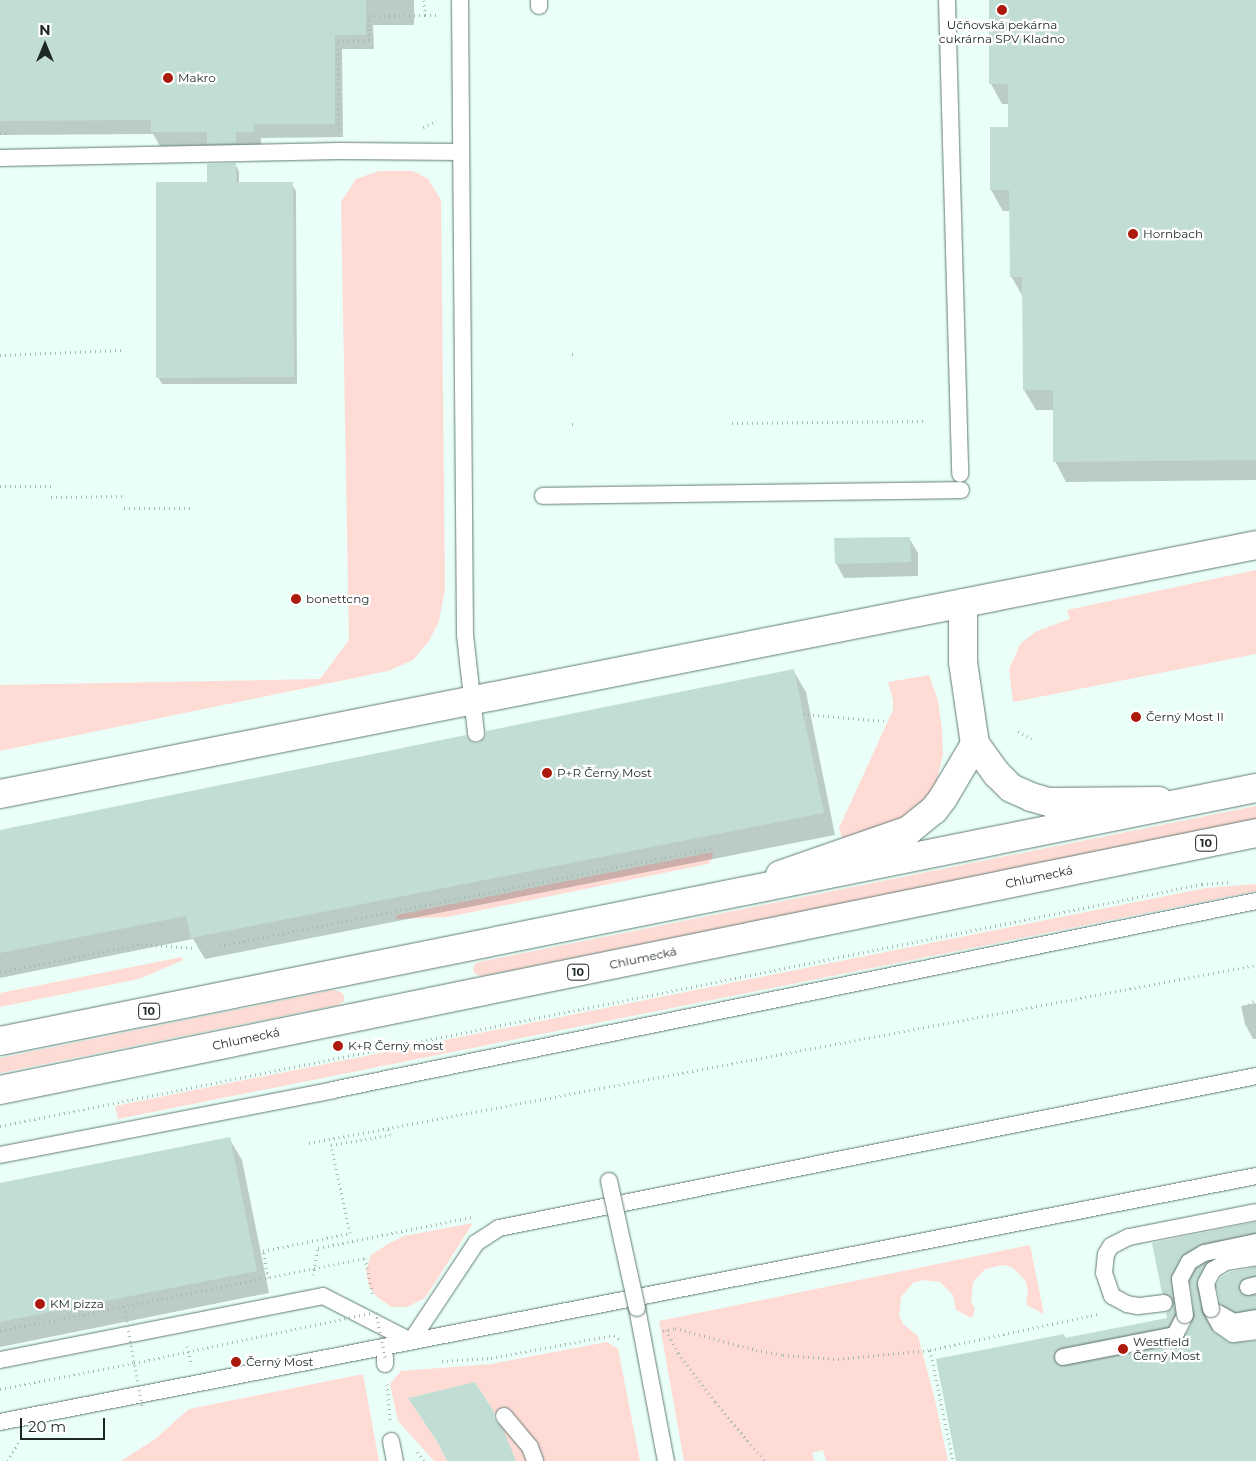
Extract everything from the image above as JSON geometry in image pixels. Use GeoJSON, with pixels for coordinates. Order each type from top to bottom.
{"type":"FeatureCollection","features":[{"type":"Feature","properties":{"kind":"main road"},"geometry":{"type":"LineString","coordinates":[[0,794],[1256,545]]}},
{"type":"Feature","properties":{"kind":"main road"},"geometry":{"type":"LineString","coordinates":[[963,603],[963,656],[975,744],[997,774],[1011,788],[1049,802],[1195,800]]}},
{"type":"Feature","properties":{"kind":"main road"},"geometry":{"type":"LineString","coordinates":[[710,898],[909,830],[934,810],[975,744]]}},
{"type":"Feature","properties":{"kind":"main road","name":"10"},"geometry":{"type":"LineString","coordinates":[[4,1039],[1256,788]]}},
{"type":"Feature","properties":{"kind":"main road","name":"Chlumecká"},"geometry":{"type":"LineString","coordinates":[[0,1090],[1256,833]]}},
{"type":"Feature","properties":{"kind":"lane"},"geometry":{"type":"LineString","coordinates":[[460,0],[465,622],[476,733]]}},
{"type":"Feature","properties":{"kind":"lane"},"geometry":{"type":"LineString","coordinates":[[543,496],[960,482],[947,0]]}},
{"type":"Feature","properties":{"kind":"lane"},"geometry":{"type":"LineString","coordinates":[[0,158],[324,152],[461,152]]}},
{"type":"Feature","properties":{"kind":"lane"},"geometry":{"type":"LineString","coordinates":[[0,1155],[333,1090],[1256,900]]}},
{"type":"Feature","properties":{"kind":"lane"},"geometry":{"type":"LineString","coordinates":[[411,1341],[476,1243],[499,1228],[1256,1076]]}},
{"type":"Feature","properties":{"kind":"lane"},"geometry":{"type":"LineString","coordinates":[[0,1422],[1256,1176]]}},
{"type":"Feature","properties":{"kind":"lane"},"geometry":{"type":"LineString","coordinates":[[609,1181],[643,1335],[666,1461]]}},
{"type":"Feature","properties":{"kind":"lane"},"geometry":{"type":"LineString","coordinates":[[1164,1303],[1138,1306],[1119,1301],[1108,1289],[1104,1263],[1111,1246],[1129,1238],[1256,1212]]}},
{"type":"Feature","properties":{"kind":"lane"},"geometry":{"type":"LineString","coordinates":[[1063,1357],[1175,1335],[1185,1315],[1180,1280],[1188,1262],[1204,1253],[1256,1242]]}},
{"type":"Feature","properties":{"kind":"lane"},"geometry":{"type":"LineString","coordinates":[[1256,1257],[1226,1262],[1213,1270],[1206,1283],[1211,1309],[1220,1325],[1232,1334],[1256,1331]]}},
{"type":"Feature","properties":{"kind":"lane"},"geometry":{"type":"LineString","coordinates":[[0,1360],[323,1296],[411,1341]]}},
{"type":"Feature","properties":{"kind":"lane"},"geometry":{"type":"LineString","coordinates":[[1211,1309],[1234,1322],[1256,1318]]}},
{"type":"Feature","properties":{"kind":"lane"},"geometry":{"type":"LineString","coordinates":[[504,1416],[530,1447],[535,1461]]}},
{"type":"Feature","properties":{"kind":"lane"},"geometry":{"type":"LineString","coordinates":[[391,1441],[395,1461]]}},
{"type":"Feature","properties":{"kind":"path"},"geometry":{"type":"LineString","coordinates":[[339,129],[338,41],[369,40],[369,16],[424,15]]}},
{"type":"Feature","properties":{"kind":"path"},"geometry":{"type":"LineString","coordinates":[[422,128],[436,123],[439,118]]}},
{"type":"Feature","properties":{"kind":"path"},"geometry":{"type":"LineString","coordinates":[[329,129],[348,129]]}},
{"type":"Feature","properties":{"kind":"path"},"geometry":{"type":"LineString","coordinates":[[0,133],[10,133]]}},
{"type":"Feature","properties":{"kind":"path"},"geometry":{"type":"LineString","coordinates":[[0,355],[122,350]]}},
{"type":"Feature","properties":{"kind":"path"},"geometry":{"type":"LineString","coordinates":[[732,423],[924,421]]}},
{"type":"Feature","properties":{"kind":"path"},"geometry":{"type":"LineString","coordinates":[[0,486],[51,486]]}},
{"type":"Feature","properties":{"kind":"path"},"geometry":{"type":"LineString","coordinates":[[51,497],[124,496]]}},
{"type":"Feature","properties":{"kind":"path"},"geometry":{"type":"LineString","coordinates":[[124,508],[190,508]]}},
{"type":"Feature","properties":{"kind":"path"},"geometry":{"type":"LineString","coordinates":[[803,714],[884,721]]}},
{"type":"Feature","properties":{"kind":"path"},"geometry":{"type":"LineString","coordinates":[[1018,732],[1032,739]]}},
{"type":"Feature","properties":{"kind":"path"},"geometry":{"type":"LineString","coordinates":[[219,946],[712,848]]}},
{"type":"Feature","properties":{"kind":"path"},"geometry":{"type":"LineString","coordinates":[[0,1126],[1202,884],[1238,880]]}},
{"type":"Feature","properties":{"kind":"path"},"geometry":{"type":"LineString","coordinates":[[0,972],[141,944],[195,948]]}},
{"type":"Feature","properties":{"kind":"path"},"geometry":{"type":"LineString","coordinates":[[309,1143],[1256,964]]}},
{"type":"Feature","properties":{"kind":"path"},"geometry":{"type":"LineString","coordinates":[[1249,1006],[1256,999]]}},
{"type":"Feature","properties":{"kind":"path"},"geometry":{"type":"LineString","coordinates":[[268,1278],[263,1251],[350,1233],[331,1145],[390,1135],[388,1128]]}},
{"type":"Feature","properties":{"kind":"path"},"geometry":{"type":"LineString","coordinates":[[0,1331],[365,1258],[385,1361],[391,1441]]}},
{"type":"Feature","properties":{"kind":"path"},"geometry":{"type":"LineString","coordinates":[[124,1306],[142,1405]]}},
{"type":"Feature","properties":{"kind":"path"},"geometry":{"type":"LineString","coordinates":[[433,1361],[491,1358],[614,1335],[622,1340],[675,1328],[756,1350],[812,1359],[869,1358],[930,1350],[1138,1306]]}},
{"type":"Feature","properties":{"kind":"path"},"geometry":{"type":"LineString","coordinates":[[0,1389],[376,1312]]}},
{"type":"Feature","properties":{"kind":"path"},"geometry":{"type":"LineString","coordinates":[[666,1330],[678,1352],[715,1402],[765,1461]]}},
{"type":"Feature","properties":{"kind":"path"},"geometry":{"type":"LineString","coordinates":[[186,1341],[192,1364]]}},
{"type":"Feature","properties":{"kind":"path"},"geometry":{"type":"LineString","coordinates":[[930,1350],[953,1461]]}},
{"type":"Feature","properties":{"kind":"path"},"geometry":{"type":"LineString","coordinates":[[8,1461],[20,1440]]}},
{"type":"Feature","properties":{"kind":"shaded area"},"geometry":{"type":"Polygon","coordinates":[[[379,171],[413,171],[428,179],[441,200],[445,589],[439,621],[429,641],[413,660],[388,671],[0,751],[0,685],[320,679],[349,640],[341,202],[356,179],[379,171]]]}},
{"type":"Feature","properties":{"kind":"shaded area"},"geometry":{"type":"Polygon","coordinates":[[[1256,570],[1256,654],[1013,702],[1009,669],[1021,643],[1037,631],[1070,619],[1067,610],[1256,570]]]}},
{"type":"Feature","properties":{"kind":"shaded area"},"geometry":{"type":"Polygon","coordinates":[[[929,675],[938,701],[942,730],[943,755],[936,783],[923,802],[908,815],[874,830],[842,838],[839,828],[893,710],[893,700],[888,682],[929,675]]]}},
{"type":"Feature","properties":{"kind":"shaded area"},"geometry":{"type":"Polygon","coordinates":[[[1256,806],[1256,820],[483,976],[477,975],[473,971],[474,965],[479,962],[1256,806]]]}},
{"type":"Feature","properties":{"kind":"shaded area"},"geometry":{"type":"Polygon","coordinates":[[[713,852],[712,859],[708,864],[448,917],[396,919],[397,915],[713,852]]]}},
{"type":"Feature","properties":{"kind":"shaded area"},"geometry":{"type":"Polygon","coordinates":[[[1256,884],[1256,891],[118,1119],[115,1106],[1206,888],[1256,884]]]}},
{"type":"Feature","properties":{"kind":"shaded area"},"geometry":{"type":"Polygon","coordinates":[[[182,957],[183,960],[139,979],[0,1007],[0,993],[182,957]]]}},
{"type":"Feature","properties":{"kind":"shaded area"},"geometry":{"type":"Polygon","coordinates":[[[334,990],[341,992],[344,996],[344,1001],[337,1005],[0,1073],[0,1058],[334,990]]]}},
{"type":"Feature","properties":{"kind":"shaded area"},"geometry":{"type":"Polygon","coordinates":[[[473,1223],[425,1298],[407,1307],[391,1307],[376,1296],[369,1287],[366,1270],[371,1255],[388,1244],[404,1236],[473,1223]]]}},
{"type":"Feature","properties":{"kind":"shaded area"},"geometry":{"type":"Polygon","coordinates":[[[1030,1245],[1044,1314],[1026,1305],[1028,1289],[1025,1280],[1012,1267],[1003,1265],[985,1269],[973,1282],[971,1301],[975,1309],[972,1318],[956,1310],[953,1295],[940,1282],[922,1280],[913,1283],[901,1297],[899,1315],[903,1324],[918,1336],[935,1400],[948,1461],[826,1461],[823,1450],[812,1453],[814,1461],[684,1461],[659,1321],[1030,1245]]]}},
{"type":"Feature","properties":{"kind":"shaded area"},"geometry":{"type":"Polygon","coordinates":[[[607,1342],[618,1349],[640,1461],[516,1461],[494,1412],[475,1382],[408,1398],[438,1443],[447,1461],[434,1461],[398,1421],[390,1384],[401,1371],[491,1364],[607,1342]]]}},
{"type":"Feature","properties":{"kind":"shaded area"},"geometry":{"type":"Polygon","coordinates":[[[363,1374],[379,1461],[121,1461],[155,1439],[189,1409],[363,1374]]]}},
{"type":"Feature","properties":{"kind":"building","name":"Makro"},"geometry":{"type":"Polygon","coordinates":[[[0,0],[366,0],[366,35],[335,35],[335,124],[254,124],[254,132],[236,132],[236,143],[207,144],[207,132],[151,132],[151,120],[0,121],[0,0]]]}},
{"type":"Feature","properties":{"kind":"building","name":"Hornbach"},"geometry":{"type":"Polygon","coordinates":[[[989,0],[1256,0],[1256,460],[1053,462],[1053,390],[1023,390],[1022,277],[1010,277],[1009,190],[990,190],[990,127],[1008,127],[1008,84],[989,84],[989,0]]]}},
{"type":"Feature","properties":{"kind":"building"},"geometry":{"type":"Polygon","coordinates":[[[236,163],[236,182],[293,182],[294,377],[156,378],[156,182],[207,182],[207,164],[236,163]]]}},
{"type":"Feature","properties":{"kind":"building"},"geometry":{"type":"Polygon","coordinates":[[[910,537],[911,562],[835,564],[834,538],[910,537]]]}},
{"type":"Feature","properties":{"kind":"building","name":"P+R Černý Most"},"geometry":{"type":"Polygon","coordinates":[[[794,669],[824,813],[191,938],[186,916],[0,953],[0,830],[466,735],[472,742],[478,743],[485,737],[486,731],[794,669]]]}},
{"type":"Feature","properties":{"kind":"building"},"geometry":{"type":"Polygon","coordinates":[[[230,1137],[257,1271],[0,1322],[0,1183],[230,1137]]]}},
{"type":"Feature","properties":{"kind":"building"},"geometry":{"type":"Polygon","coordinates":[[[1256,1222],[1256,1232],[1202,1243],[1184,1253],[1171,1275],[1173,1298],[1168,1294],[1162,1293],[1152,1243],[1256,1222]]]}},
{"type":"Feature","properties":{"kind":"building","name":"Westfield Černý Most"},"geometry":{"type":"Polygon","coordinates":[[[1206,1264],[1196,1285],[1201,1311],[1211,1330],[1228,1342],[1256,1341],[1256,1461],[956,1461],[936,1359],[1064,1334],[1065,1338],[1167,1318],[1166,1313],[1174,1305],[1175,1313],[1168,1326],[1061,1347],[1056,1350],[1053,1358],[1056,1364],[1065,1367],[1177,1345],[1184,1339],[1194,1318],[1190,1281],[1197,1269],[1206,1264]]]}},
{"type":"Feature","properties":{"kind":"building"},"geometry":{"type":"Polygon","coordinates":[[[1256,1267],[1256,1275],[1241,1280],[1238,1289],[1245,1296],[1256,1295],[1256,1308],[1236,1312],[1220,1303],[1216,1285],[1221,1277],[1230,1272],[1256,1267]]]}},
{"type":"Feature","properties":{"kind":"building"},"geometry":{"type":"Polygon","coordinates":[[[475,1382],[494,1412],[494,1418],[504,1431],[516,1461],[447,1461],[438,1443],[408,1398],[475,1382]]]}},
{"type":"Feature","properties":{"kind":"place","name":"Učňovská pekárna cukrárna SPV Kladno"},"geometry":{"type":"Point","coordinates":[1002,10]}},
{"type":"Feature","properties":{"kind":"place","name":"Makro"},"geometry":{"type":"Point","coordinates":[168,78]}},
{"type":"Feature","properties":{"kind":"place","name":"Hornbach"},"geometry":{"type":"Point","coordinates":[1133,234]}},
{"type":"Feature","properties":{"kind":"place","name":"bonettcng"},"geometry":{"type":"Point","coordinates":[296,599]}},
{"type":"Feature","properties":{"kind":"place","name":"Černý Most II"},"geometry":{"type":"Point","coordinates":[1136,717]}},
{"type":"Feature","properties":{"kind":"place","name":"P+R Černý Most"},"geometry":{"type":"Point","coordinates":[547,773]}},
{"type":"Feature","properties":{"kind":"place","name":"K+R Černý most"},"geometry":{"type":"Point","coordinates":[338,1046]}},
{"type":"Feature","properties":{"kind":"place","name":"KM pizza"},"geometry":{"type":"Point","coordinates":[40,1304]}},
{"type":"Feature","properties":{"kind":"place","name":"Westfield Černý Most"},"geometry":{"type":"Point","coordinates":[1123,1349]}},
{"type":"Feature","properties":{"kind":"place","name":"Černý Most"},"geometry":{"type":"Point","coordinates":[236,1362]}}]}
